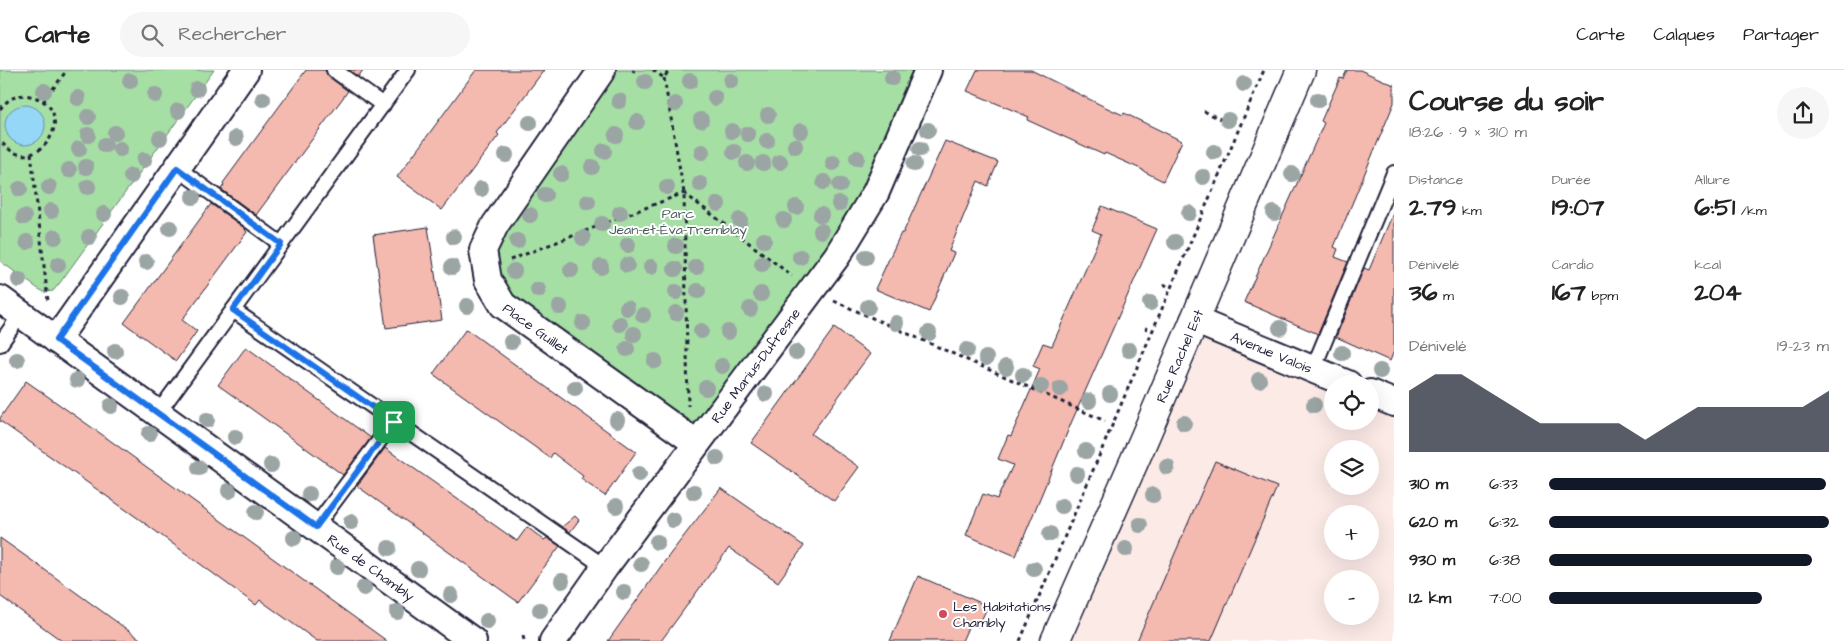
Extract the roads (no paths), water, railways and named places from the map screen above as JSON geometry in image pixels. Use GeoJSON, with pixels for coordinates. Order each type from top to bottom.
{"type":"FeatureCollection","features":[{"type":"Feature","properties":{"kind":"main road","name":"Rue Rachel Est"},"geometry":{"type":"LineString","coordinates":[[1055,641],[1144,439],[1301,70]]}},
{"type":"Feature","properties":{"kind":"street"},"geometry":{"type":"LineString","coordinates":[[56,340],[246,70]]}},
{"type":"Feature","properties":{"kind":"street","name":"Place Guillet"},"geometry":{"type":"LineString","coordinates":[[602,70],[495,225],[483,250],[488,280],[503,305],[696,443]]}},
{"type":"Feature","properties":{"kind":"street","name":"Rue Marius-Dufresne"},"geometry":{"type":"LineString","coordinates":[[553,641],[696,443],[838,256],[876,192],[928,70]]}},
{"type":"Feature","properties":{"kind":"street","name":"Rue de Chambly"},"geometry":{"type":"LineString","coordinates":[[10,307],[473,641]]}},
{"type":"Feature","properties":{"kind":"street","name":"Avenue Valois"},"geometry":{"type":"LineString","coordinates":[[1194,320],[1326,375]]}},
{"type":"Feature","properties":{"kind":"street"},"geometry":{"type":"LineString","coordinates":[[1379,397],[1394,403]]}},
{"type":"Feature","properties":{"kind":"lane"},"geometry":{"type":"LineString","coordinates":[[334,70],[383,105]]}},
{"type":"Feature","properties":{"kind":"lane"},"geometry":{"type":"LineString","coordinates":[[158,413],[408,70]]}},
{"type":"Feature","properties":{"kind":"lane"},"geometry":{"type":"LineString","coordinates":[[177,168],[281,244]]}},
{"type":"Feature","properties":{"kind":"lane"},"geometry":{"type":"LineString","coordinates":[[1313,370],[1394,173]]}},
{"type":"Feature","properties":{"kind":"lane"},"geometry":{"type":"LineString","coordinates":[[0,344],[10,307]]}},
{"type":"Feature","properties":{"kind":"lane"},"geometry":{"type":"LineString","coordinates":[[233,310],[605,567]]}},
{"type":"Feature","properties":{"kind":"lane"},"geometry":{"type":"LineString","coordinates":[[316,527],[394,422]]}},
{"type":"Feature","properties":{"kind":"water"},"geometry":{"type":"Polygon","coordinates":[[[29,105],[36,108],[42,114],[45,125],[44,133],[36,142],[29,145],[21,145],[14,142],[6,133],[5,121],[8,114],[17,106],[29,105]]]}},
{"type":"Feature","properties":{"kind":"place","name":"Les Habitations Chambly"},"geometry":{"type":"Point","coordinates":[943,614]}},
{"type":"Feature","properties":{"kind":"park label","name":"Parc Jean-et-Éva-Tremblay"},"geometry":{"type":"Point","coordinates":[678,222]}}]}
